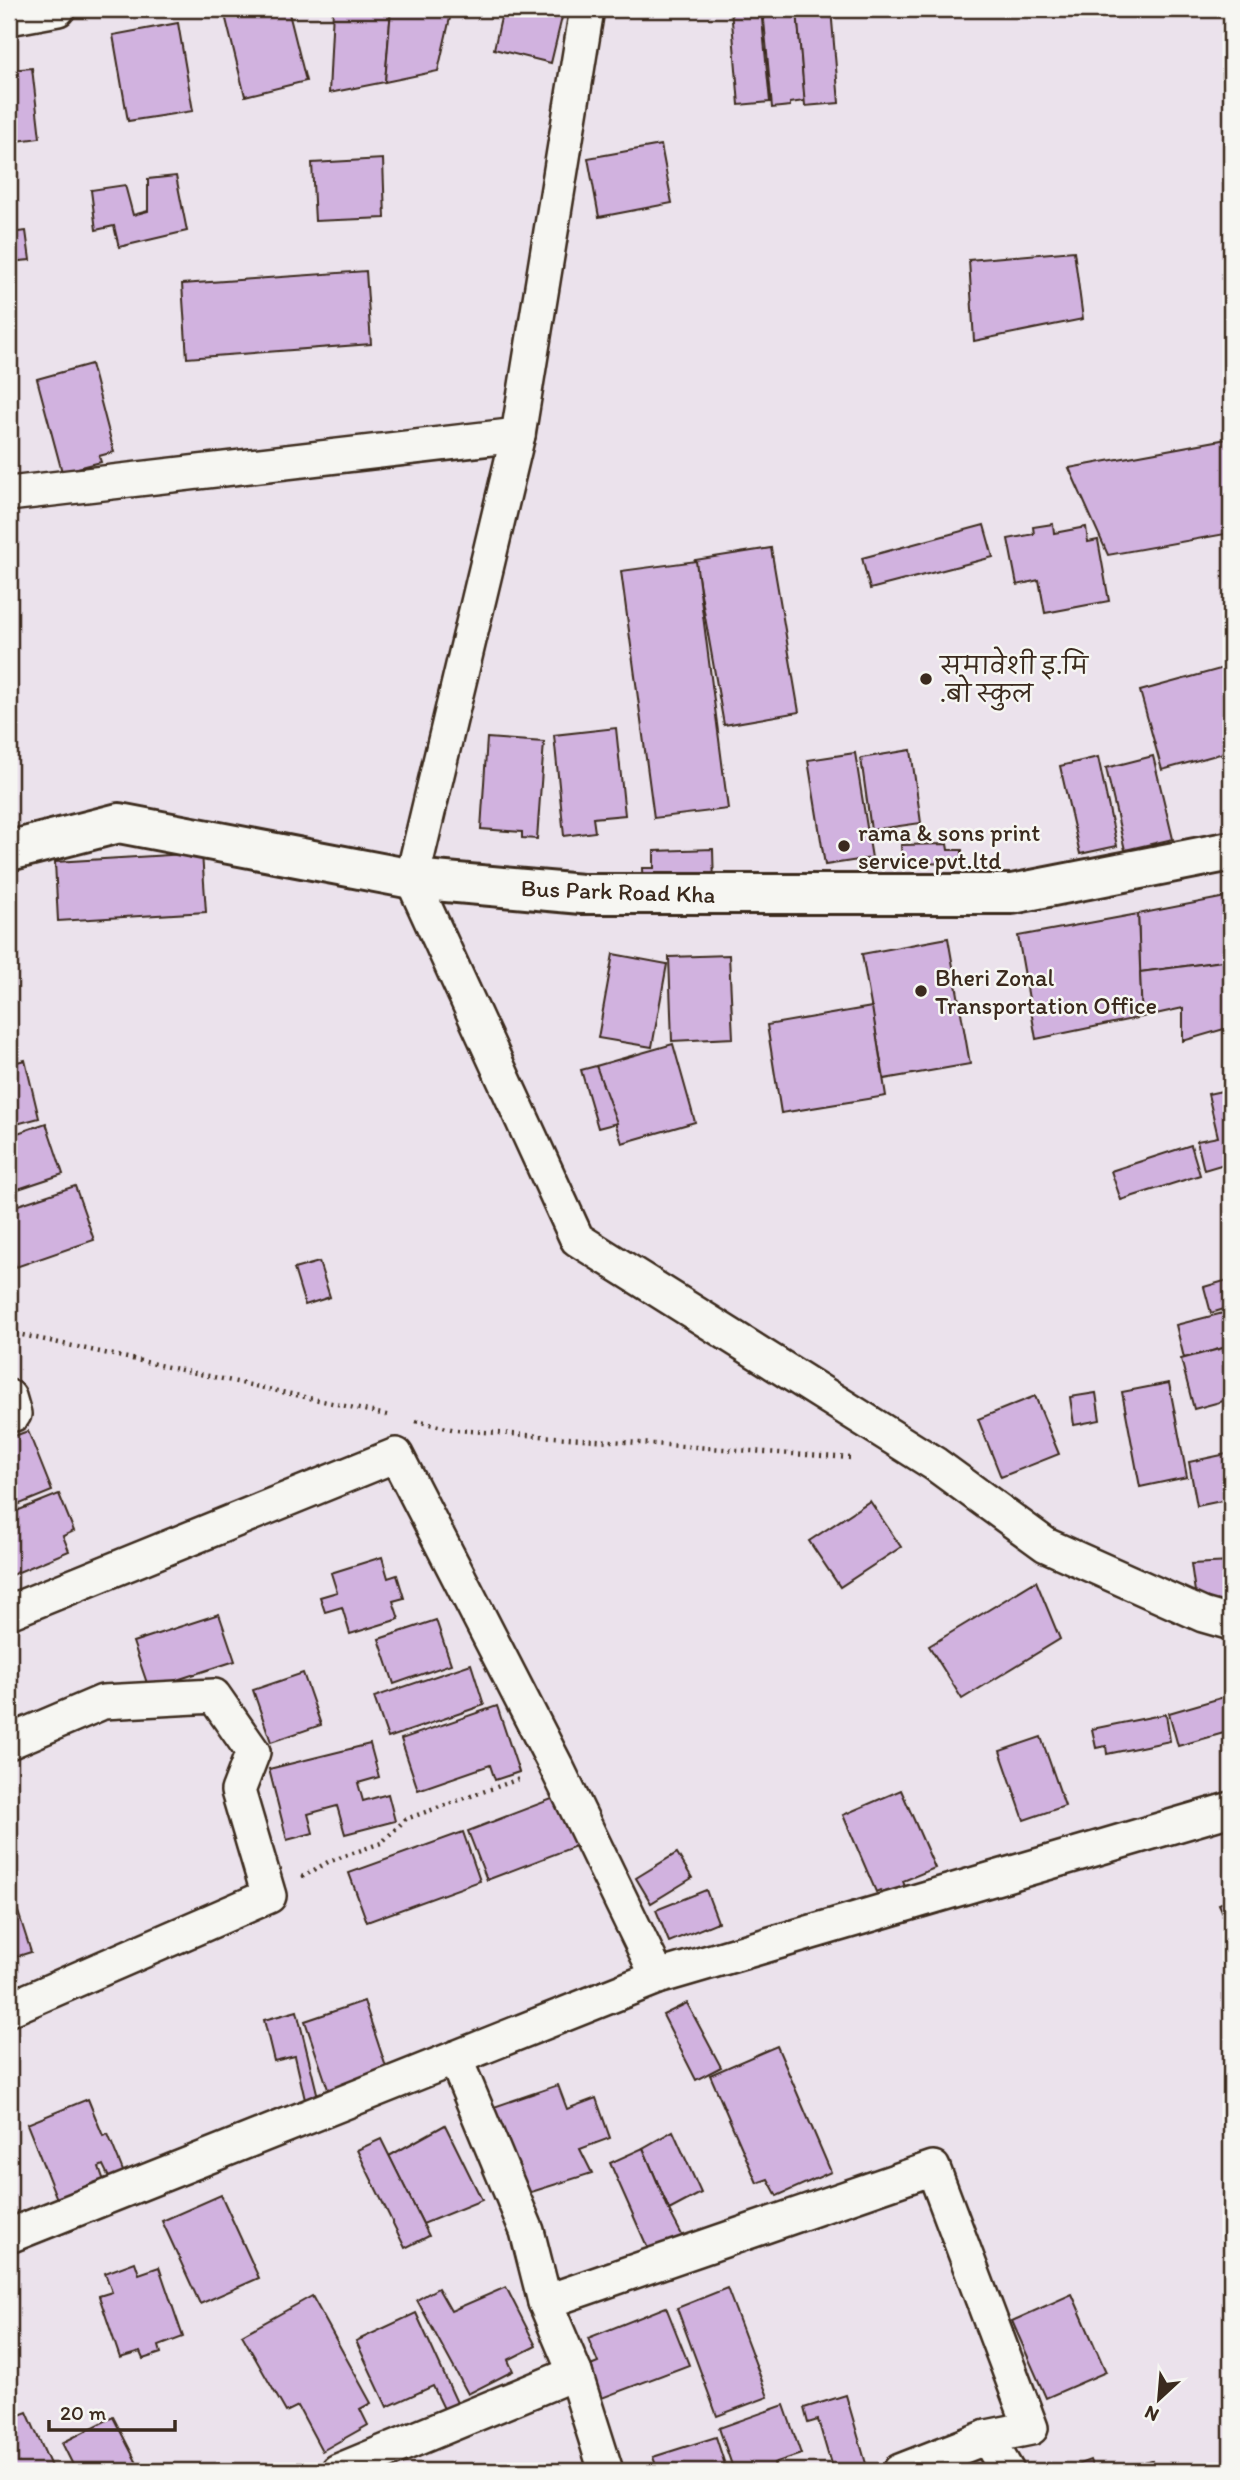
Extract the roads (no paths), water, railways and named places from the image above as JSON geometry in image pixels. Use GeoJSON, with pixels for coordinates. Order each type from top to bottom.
{"type":"FeatureCollection","features":[{"type":"Feature","properties":{"kind":"street"},"geometry":{"type":"LineString","coordinates":[[9,18],[58,9]]}},
{"type":"Feature","properties":{"kind":"street"},"geometry":{"type":"LineString","coordinates":[[587,9],[518,435],[412,879],[577,1239],[935,1464],[1046,1545],[1203,1615],[1231,1623]]}},
{"type":"Feature","properties":{"kind":"street"},"geometry":{"type":"LineString","coordinates":[[9,494],[518,435]]}},
{"type":"Feature","properties":{"kind":"street","name":"Bus Park Road Kha"},"geometry":{"type":"LineString","coordinates":[[9,850],[119,823],[412,879],[582,894],[1012,894],[1231,851]]}},
{"type":"Feature","properties":{"kind":"street"},"geometry":{"type":"LineString","coordinates":[[9,1612],[396,1455],[555,1766],[658,1977]]}},
{"type":"Feature","properties":{"kind":"street"},"geometry":{"type":"LineString","coordinates":[[9,1742],[103,1702],[215,1696],[253,1752],[238,1791],[269,1896],[9,2009]]}},
{"type":"Feature","properties":{"kind":"street"},"geometry":{"type":"LineString","coordinates":[[9,2235],[658,1977],[1231,1809]]}},
{"type":"Feature","properties":{"kind":"street"},"geometry":{"type":"LineString","coordinates":[[455,2058],[527,2231],[545,2302],[575,2373],[606,2471]]}},
{"type":"Feature","properties":{"kind":"street"},"geometry":{"type":"LineString","coordinates":[[545,2302],[933,2168],[1031,2428],[987,2437],[901,2471]]}},
{"type":"Feature","properties":{"kind":"street"},"geometry":{"type":"LineString","coordinates":[[338,2471],[575,2373]]}},
{"type":"Feature","properties":{"kind":"street"},"geometry":{"type":"LineString","coordinates":[[987,2437],[1007,2471]]}},
{"type":"Feature","properties":{"kind":"place","name":"समावेशी इ.मि .बाे स्कुल"},"geometry":{"type":"Point","coordinates":[926,679]}},
{"type":"Feature","properties":{"kind":"place","name":"rama & sons print service pvt.ltd"},"geometry":{"type":"Point","coordinates":[844,846]}},
{"type":"Feature","properties":{"kind":"place","name":"Bheri Zonal Transportation Office"},"geometry":{"type":"Point","coordinates":[921,991]}}]}
